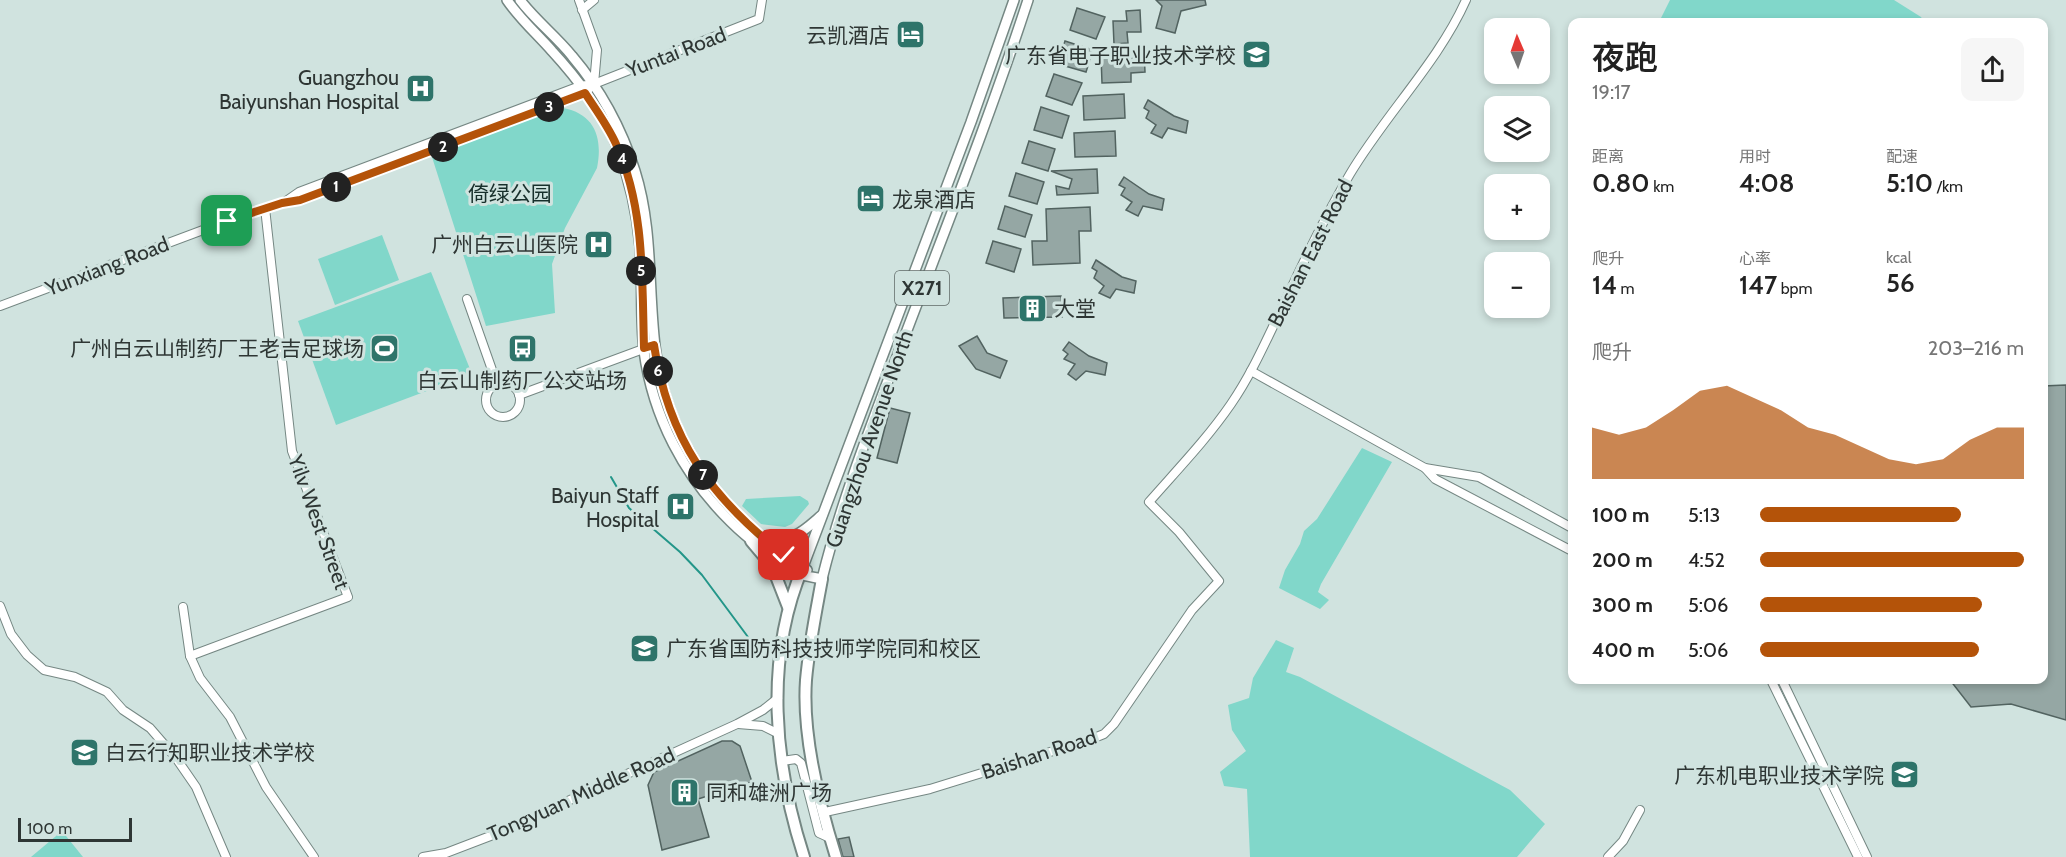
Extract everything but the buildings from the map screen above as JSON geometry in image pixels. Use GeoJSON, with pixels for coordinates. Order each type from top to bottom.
{"type":"FeatureCollection","features":[{"type":"Feature","properties":{"kind":"highway"},"geometry":{"type":"LineString","coordinates":[[756,538],[772,566],[788,607]]}},
{"type":"Feature","properties":{"kind":"highway","name":"Guangzhou Avenue North"},"geometry":{"type":"LineString","coordinates":[[801,570],[788,607],[781,647],[778,698],[782,761],[804,857]]}},
{"type":"Feature","properties":{"kind":"highway","name":"Guangzhou Avenue North"},"geometry":{"type":"LineString","coordinates":[[822,579],[808,661],[806,708],[811,757],[836,857]]}},
{"type":"Feature","properties":{"kind":"main road"},"geometry":{"type":"LineString","coordinates":[[507,0],[520,18],[561,61],[583,90],[616,145],[631,191],[640,248],[644,348],[652,391],[677,453],[699,488],[723,515],[801,570],[822,579]]}},
{"type":"Feature","properties":{"kind":"main road"},"geometry":{"type":"LineString","coordinates":[[520,0],[571,54],[594,84],[622,137],[641,194],[647,231],[654,345],[665,399],[689,454],[756,538],[795,537],[825,512]]}},
{"type":"Feature","properties":{"kind":"main road","name":"Guangzhou Avenue North"},"geometry":{"type":"LineString","coordinates":[[801,570],[825,512],[1014,0]]}},
{"type":"Feature","properties":{"kind":"main road","name":"Guangzhou Avenue North"},"geometry":{"type":"LineString","coordinates":[[822,579],[838,523],[870,430],[997,92],[1029,0]]}},
{"type":"Feature","properties":{"kind":"main road"},"geometry":{"type":"LineString","coordinates":[[857,426],[870,430]]}},
{"type":"Feature","properties":{"kind":"street"},"geometry":{"type":"LineString","coordinates":[[579,0],[597,50],[594,84]]}},
{"type":"Feature","properties":{"kind":"street"},"geometry":{"type":"LineString","coordinates":[[582,10],[594,0]]}},
{"type":"Feature","properties":{"kind":"street","name":"Yuntai Road"},"geometry":{"type":"LineString","coordinates":[[583,90],[759,20],[762,0]]}},
{"type":"Feature","properties":{"kind":"street","name":"Baishan East Road"},"geometry":{"type":"LineString","coordinates":[[1219,581],[1179,532],[1149,502],[1213,428],[1251,371],[1350,174],[1381,125],[1446,38],[1466,0]]}},
{"type":"Feature","properties":{"kind":"street","name":"Yunxiang Road"},"geometry":{"type":"LineString","coordinates":[[0,306],[282,203],[299,192],[583,90]]}},
{"type":"Feature","properties":{"kind":"street","name":"Yilv West Street"},"geometry":{"type":"LineString","coordinates":[[190,656],[348,597],[292,451],[265,208]]}},
{"type":"Feature","properties":{"kind":"street"},"geometry":{"type":"LineString","coordinates":[[467,299],[497,384]]}},
{"type":"Feature","properties":{"kind":"street"},"geometry":{"type":"LineString","coordinates":[[519,395],[654,345]]}},
{"type":"Feature","properties":{"kind":"street"},"geometry":{"type":"LineString","coordinates":[[1251,371],[1425,468],[1435,478],[1568,549]]}},
{"type":"Feature","properties":{"kind":"street"},"geometry":{"type":"LineString","coordinates":[[497,384],[512,386],[519,395],[517,411],[507,417],[496,416],[488,409],[486,398],[491,388],[497,384]]}},
{"type":"Feature","properties":{"kind":"street"},"geometry":{"type":"LineString","coordinates":[[1425,468],[1479,477],[1568,526]]}},
{"type":"Feature","properties":{"kind":"street","name":"Baishan Road"},"geometry":{"type":"LineString","coordinates":[[825,812],[930,789],[1104,734],[1130,703],[1192,610],[1219,581]]}},
{"type":"Feature","properties":{"kind":"street"},"geometry":{"type":"LineString","coordinates":[[0,606],[11,634],[27,655],[44,670],[75,677],[107,692],[123,711],[150,728],[176,758],[196,787],[226,857]]}},
{"type":"Feature","properties":{"kind":"street"},"geometry":{"type":"LineString","coordinates":[[183,607],[190,656],[200,678],[230,717],[266,787],[314,857]]}},
{"type":"Feature","properties":{"kind":"street"},"geometry":{"type":"LineString","coordinates":[[1773,684],[1858,857]]}},
{"type":"Feature","properties":{"kind":"street"},"geometry":{"type":"LineString","coordinates":[[1784,684],[1867,857]]}},
{"type":"Feature","properties":{"kind":"street","name":"Tongyuan Middle Road"},"geometry":{"type":"LineString","coordinates":[[423,857],[467,846],[736,724],[763,710],[778,698]]}},
{"type":"Feature","properties":{"kind":"street"},"geometry":{"type":"LineString","coordinates":[[736,724],[763,726],[779,735]]}},
{"type":"Feature","properties":{"kind":"street"},"geometry":{"type":"LineString","coordinates":[[782,761],[796,759],[801,763],[819,833],[830,838]]}},
{"type":"Feature","properties":{"kind":"street"},"geometry":{"type":"LineString","coordinates":[[1608,857],[1623,841],[1640,810]]}},
{"type":"Feature","properties":{"kind":"green space"},"geometry":{"type":"Polygon","coordinates":[[[1670,0],[1894,0],[1922,18],[1661,18],[1670,0]]]}},
{"type":"Feature","properties":{"kind":"green space","name":"倚绿公园"},"geometry":{"type":"Polygon","coordinates":[[[563,108],[574,111],[589,122],[597,137],[599,157],[597,168],[565,228],[552,264],[555,313],[486,326],[431,154],[551,109],[563,108]]]}},
{"type":"Feature","properties":{"kind":"green space"},"geometry":{"type":"Polygon","coordinates":[[[382,235],[399,280],[335,305],[318,259],[382,235]]]}},
{"type":"Feature","properties":{"kind":"green space","name":"广州白云山制药厂王老吉足球场"},"geometry":{"type":"Polygon","coordinates":[[[431,272],[472,374],[336,425],[298,321],[431,272]]]}},
{"type":"Feature","properties":{"kind":"green space"},"geometry":{"type":"Polygon","coordinates":[[[1362,448],[1392,462],[1321,584],[1318,592],[1329,600],[1320,609],[1279,588],[1304,531],[1317,519],[1362,448]]]}},
{"type":"Feature","properties":{"kind":"green space"},"geometry":{"type":"Polygon","coordinates":[[[800,496],[809,504],[792,524],[785,527],[761,524],[742,506],[746,499],[800,496]]]}},
{"type":"Feature","properties":{"kind":"green space"},"geometry":{"type":"Polygon","coordinates":[[[1276,640],[1294,648],[1286,672],[1300,677],[1510,790],[1545,824],[1517,857],[1250,857],[1247,789],[1224,786],[1220,772],[1246,751],[1232,730],[1228,705],[1249,698],[1253,678],[1276,640]]]}},
{"type":"Feature","properties":{"kind":"green space"},"geometry":{"type":"Polygon","coordinates":[[[62,831],[83,857],[31,857],[62,831]]]}},
{"type":"Feature","properties":{"kind":"waterway"},"geometry":{"type":"LineString","coordinates":[[611,477],[629,508],[680,552],[702,575],[748,637]]}},
{"type":"Feature","properties":{"kind":"place","name":"云凯酒店"},"geometry":{"type":"Point","coordinates":[911,35]}},
{"type":"Feature","properties":{"kind":"place","name":"广东省电子职业技术学校"},"geometry":{"type":"Point","coordinates":[1257,55]}},
{"type":"Feature","properties":{"kind":"place","name":"Guangzhou Baiyunshan Hospital"},"geometry":{"type":"Point","coordinates":[420,89]}},
{"type":"Feature","properties":{"kind":"place","name":"龙泉酒店"},"geometry":{"type":"Point","coordinates":[871,199]}},
{"type":"Feature","properties":{"kind":"place","name":"广州白云山医院"},"geometry":{"type":"Point","coordinates":[599,244]}},
{"type":"Feature","properties":{"kind":"place","name":"大堂"},"geometry":{"type":"Point","coordinates":[1033,308]}},
{"type":"Feature","properties":{"kind":"place","name":"广州白云山制药厂王老吉足球场"},"geometry":{"type":"Point","coordinates":[385,348]}},
{"type":"Feature","properties":{"kind":"place","name":"白云山制药厂公交站场"},"geometry":{"type":"Point","coordinates":[522,349]}},
{"type":"Feature","properties":{"kind":"place","name":"Baiyun Staff Hospital"},"geometry":{"type":"Point","coordinates":[680,507]}},
{"type":"Feature","properties":{"kind":"place","name":"广东省国防科技技师学院同和校区"},"geometry":{"type":"Point","coordinates":[645,648]}},
{"type":"Feature","properties":{"kind":"place","name":"白云行知职业技术学校"},"geometry":{"type":"Point","coordinates":[84,752]}},
{"type":"Feature","properties":{"kind":"place","name":"广东机电职业技术学院"},"geometry":{"type":"Point","coordinates":[1905,775]}},
{"type":"Feature","properties":{"kind":"place","name":"同和雄洲广场"},"geometry":{"type":"Point","coordinates":[685,792]}},
{"type":"Feature","properties":{"kind":"route"},"geometry":{"type":"LineString","coordinates":[[227,221],[282,203],[300,200],[585,93],[616,145],[631,191],[640,248],[644,348],[654,345],[665,399],[672,419],[689,454],[712,486],[744,521],[784,555]]}}]}
